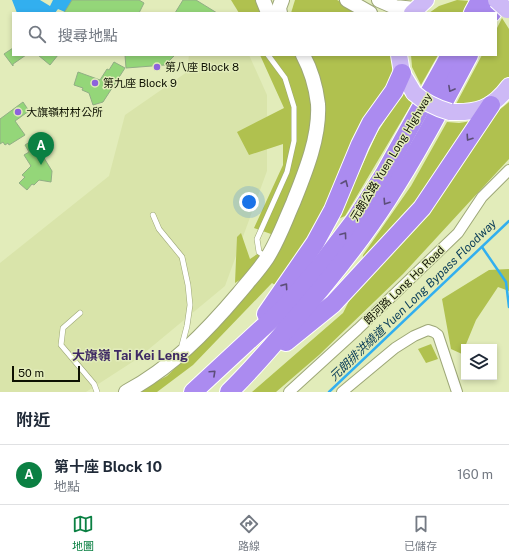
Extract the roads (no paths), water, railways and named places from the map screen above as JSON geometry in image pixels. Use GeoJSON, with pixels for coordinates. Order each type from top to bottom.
{"type":"FeatureCollection","features":[{"type":"Feature","properties":{"kind":"highway"},"geometry":{"type":"LineString","coordinates":[[474,12],[480,0]]}},
{"type":"Feature","properties":{"kind":"highway","name":"元朗公路 Yuen Long Highway"},"geometry":{"type":"LineString","coordinates":[[193,392],[284,308],[300,292],[320,266],[355,220],[395,156],[449,56]]}},
{"type":"Feature","properties":{"kind":"highway","name":"元朗公路 Yuen Long Highway"},"geometry":{"type":"LineString","coordinates":[[229,392],[249,373],[323,286],[365,233],[408,165],[468,56]]}},
{"type":"Feature","properties":{"kind":"highway"},"geometry":{"type":"LineString","coordinates":[[247,342],[315,243],[333,210],[360,145],[371,123],[394,91],[399,62]]}},
{"type":"Feature","properties":{"kind":"highway"},"geometry":{"type":"LineString","coordinates":[[249,373],[333,304],[385,250],[422,208],[491,105]]}},
{"type":"Feature","properties":{"kind":"main road"},"geometry":{"type":"LineString","coordinates":[[399,62],[414,93],[432,105],[450,112],[478,111],[491,105],[509,86]]}},
{"type":"Feature","properties":{"kind":"street"},"geometry":{"type":"LineString","coordinates":[[263,0],[269,12]]}},
{"type":"Feature","properties":{"kind":"street"},"geometry":{"type":"LineString","coordinates":[[280,12],[279,8],[282,0]]}},
{"type":"Feature","properties":{"kind":"street"},"geometry":{"type":"LineString","coordinates":[[347,0],[368,12]]}},
{"type":"Feature","properties":{"kind":"street"},"geometry":{"type":"LineString","coordinates":[[379,0],[395,7],[418,8]]}},
{"type":"Feature","properties":{"kind":"street"},"geometry":{"type":"LineString","coordinates":[[126,392],[146,381],[178,358],[225,310],[267,258],[284,224],[306,169],[316,129],[318,104],[313,79],[303,56]]}},
{"type":"Feature","properties":{"kind":"street","name":"朗河路 Long Ho Road"},"geometry":{"type":"LineString","coordinates":[[289,392],[358,329],[458,233],[482,197],[509,170]]}},
{"type":"Feature","properties":{"kind":"street"},"geometry":{"type":"LineString","coordinates":[[342,392],[395,348],[414,336],[428,330],[431,330],[438,335],[457,392]]}},
{"type":"Feature","properties":{"kind":"lane"},"geometry":{"type":"LineString","coordinates":[[267,258],[259,252],[257,239],[287,172],[294,141],[294,107],[285,78],[269,56]]}},
{"type":"Feature","properties":{"kind":"lane"},"geometry":{"type":"LineString","coordinates":[[153,215],[159,229],[182,257],[188,285],[190,305],[182,345],[185,351]]}},
{"type":"Feature","properties":{"kind":"lane"},"geometry":{"type":"LineString","coordinates":[[80,313],[63,328],[61,345],[94,384],[97,392]]}},
{"type":"Feature","properties":{"kind":"water"},"geometry":{"type":"Polygon","coordinates":[[[12,0],[40,0],[50,6],[53,0],[77,0],[65,12],[58,9],[56,12],[17,12],[12,0]]]}},
{"type":"Feature","properties":{"kind":"waterway","name":"元朗排洪繞道 Yuen Long Bypass Floodway"},"geometry":{"type":"LineString","coordinates":[[329,392],[509,221]]}},
{"type":"Feature","properties":{"kind":"waterway"},"geometry":{"type":"LineString","coordinates":[[482,247],[506,282],[509,307]]}},
{"type":"Feature","properties":{"kind":"place","name":"第八座 Block 8"},"geometry":{"type":"Point","coordinates":[157,67]}},
{"type":"Feature","properties":{"kind":"place","name":"第九座 Block 9"},"geometry":{"type":"Point","coordinates":[95,83]}},
{"type":"Feature","properties":{"kind":"place","name":"大旗嶺村村公所"},"geometry":{"type":"Point","coordinates":[18,112]}},
{"type":"Feature","properties":{"kind":"place","name":"第十座 Block 10"},"geometry":{"type":"Point","coordinates":[41,165]}},
{"type":"Feature","properties":{"kind":"district","name":"大旗嶺 Tai Kei Leng"},"geometry":{"type":"Point","coordinates":[130,355]}}]}
